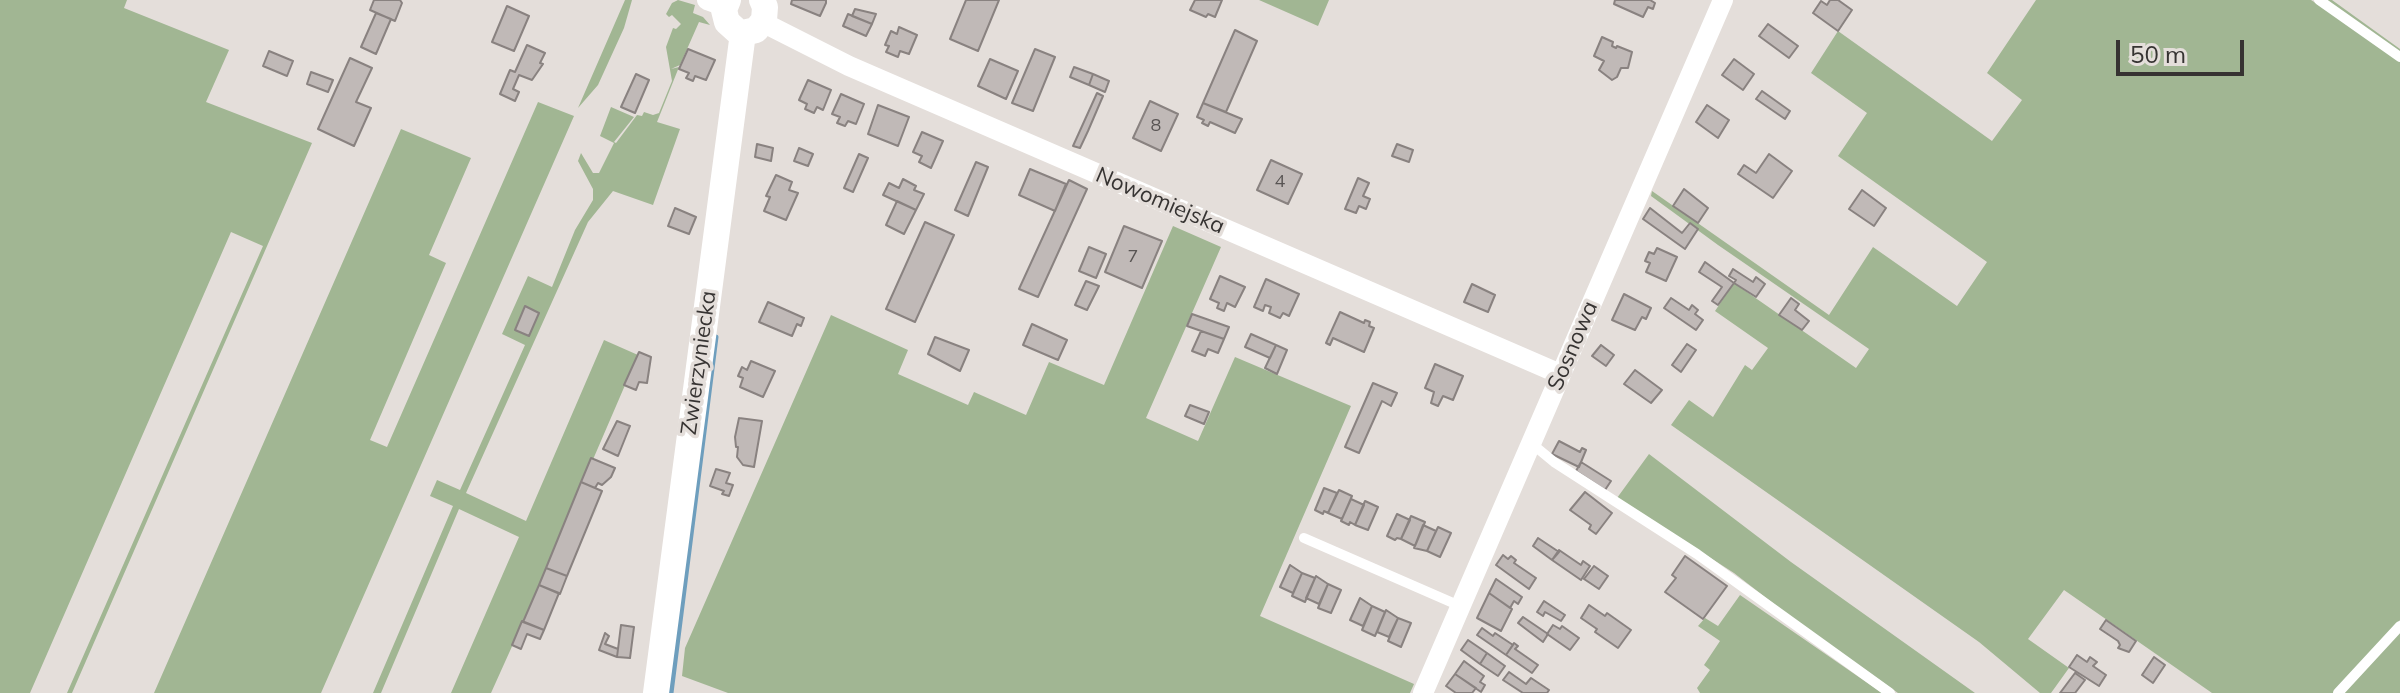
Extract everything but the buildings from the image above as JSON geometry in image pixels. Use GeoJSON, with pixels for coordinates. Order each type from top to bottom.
{"type":"FeatureCollection","features":[{"type":"Feature","properties":{"kind":"street","name":"Sosnowa"},"geometry":{"type":"LineString","coordinates":[[1423,693],[1723,0]]}},
{"type":"Feature","properties":{"kind":"street"},"geometry":{"type":"LineString","coordinates":[[720,2],[731,27],[756,18]]}},
{"type":"Feature","properties":{"kind":"street","name":"Nowomiejska"},"geometry":{"type":"LineString","coordinates":[[756,18],[861,71],[1560,374]]}},
{"type":"Feature","properties":{"kind":"street","name":"Zwierzyniecka"},"geometry":{"type":"LineString","coordinates":[[656,693],[756,18]]}},
{"type":"Feature","properties":{"kind":"lane"},"geometry":{"type":"LineString","coordinates":[[2319,0],[2400,57]]}},
{"type":"Feature","properties":{"kind":"lane"},"geometry":{"type":"LineString","coordinates":[[1531,443],[1554,462],[1697,554],[1890,693]]}},
{"type":"Feature","properties":{"kind":"lane"},"geometry":{"type":"LineString","coordinates":[[1304,538],[1460,606]]}},
{"type":"Feature","properties":{"kind":"lane"},"geometry":{"type":"LineString","coordinates":[[2338,693],[2400,626]]}},
{"type":"Feature","properties":{"kind":"green space"},"geometry":{"type":"Polygon","coordinates":[[[0,0],[127,0],[124,8],[229,50],[206,102],[312,143],[72,693],[67,693],[263,246],[231,232],[30,693],[0,693],[0,0]]]}},
{"type":"Feature","properties":{"kind":"green space"},"geometry":{"type":"Polygon","coordinates":[[[625,0],[632,0],[624,28],[598,85],[578,108],[625,0]]]}},
{"type":"Feature","properties":{"kind":"green space"},"geometry":{"type":"Polygon","coordinates":[[[678,0],[695,5],[693,13],[703,17],[710,25],[699,22],[680,65],[671,69],[679,67],[657,122],[680,129],[653,205],[613,191],[588,222],[466,493],[526,521],[604,340],[638,355],[523,622],[491,693],[451,693],[519,537],[459,509],[381,693],[373,693],[453,506],[430,496],[437,480],[460,490],[525,345],[502,334],[528,276],[552,287],[575,230],[593,200],[593,189],[578,161],[581,153],[593,173],[599,173],[614,143],[600,136],[611,107],[634,117],[616,143],[637,115],[659,113],[672,81],[666,47],[673,28],[681,24],[672,15],[669,17],[666,14],[672,3],[678,0]]]}},
{"type":"Feature","properties":{"kind":"green space"},"geometry":{"type":"Polygon","coordinates":[[[1259,0],[1329,0],[1318,26],[1259,0]]]}},
{"type":"Feature","properties":{"kind":"green space"},"geometry":{"type":"Polygon","coordinates":[[[2036,0],[2311,0],[2353,27],[2326,0],[2332,0],[2400,49],[2400,620],[2333,693],[2212,693],[2064,590],[2028,639],[2069,668],[2051,693],[2040,693],[1979,642],[1671,425],[1689,400],[1713,417],[1745,365],[1752,370],[1768,348],[1715,311],[1734,283],[1856,368],[1869,349],[1718,245],[1651,196],[1652,191],[1829,315],[1873,247],[1957,306],[1987,262],[1838,156],[1867,113],[1811,73],[1838,31],[1992,141],[2022,100],[1987,73],[2036,0]]]}},
{"type":"Feature","properties":{"kind":"green space"},"geometry":{"type":"Polygon","coordinates":[[[538,102],[574,116],[321,693],[154,693],[401,129],[471,158],[429,255],[446,263],[370,440],[387,447],[538,102]]]}},
{"type":"Feature","properties":{"kind":"green space"},"geometry":{"type":"Polygon","coordinates":[[[1173,226],[1221,247],[1146,418],[1198,441],[1235,357],[1351,406],[1260,616],[1414,684],[1410,693],[728,693],[682,676],[685,648],[831,315],[908,350],[898,374],[968,405],[974,392],[1026,415],[1049,362],[1104,385],[1173,226]]]}},
{"type":"Feature","properties":{"kind":"green space"},"geometry":{"type":"Polygon","coordinates":[[[1649,454],[1791,562],[1975,693],[1898,693],[1734,573],[1617,498],[1649,454]]]}},
{"type":"Feature","properties":{"kind":"green space"},"geometry":{"type":"Polygon","coordinates":[[[1740,595],[1882,693],[1700,693],[1697,688],[1710,670],[1704,665],[1720,641],[1698,626],[1705,618],[1718,626],[1740,595]]]}},
{"type":"Feature","properties":{"kind":"green space"},"geometry":{"type":"Polygon","coordinates":[[[2400,632],[2400,693],[2343,693],[2400,632]]]}},
{"type":"Feature","properties":{"kind":"waterway"},"geometry":{"type":"LineString","coordinates":[[671,693],[716,337]]}}]}
